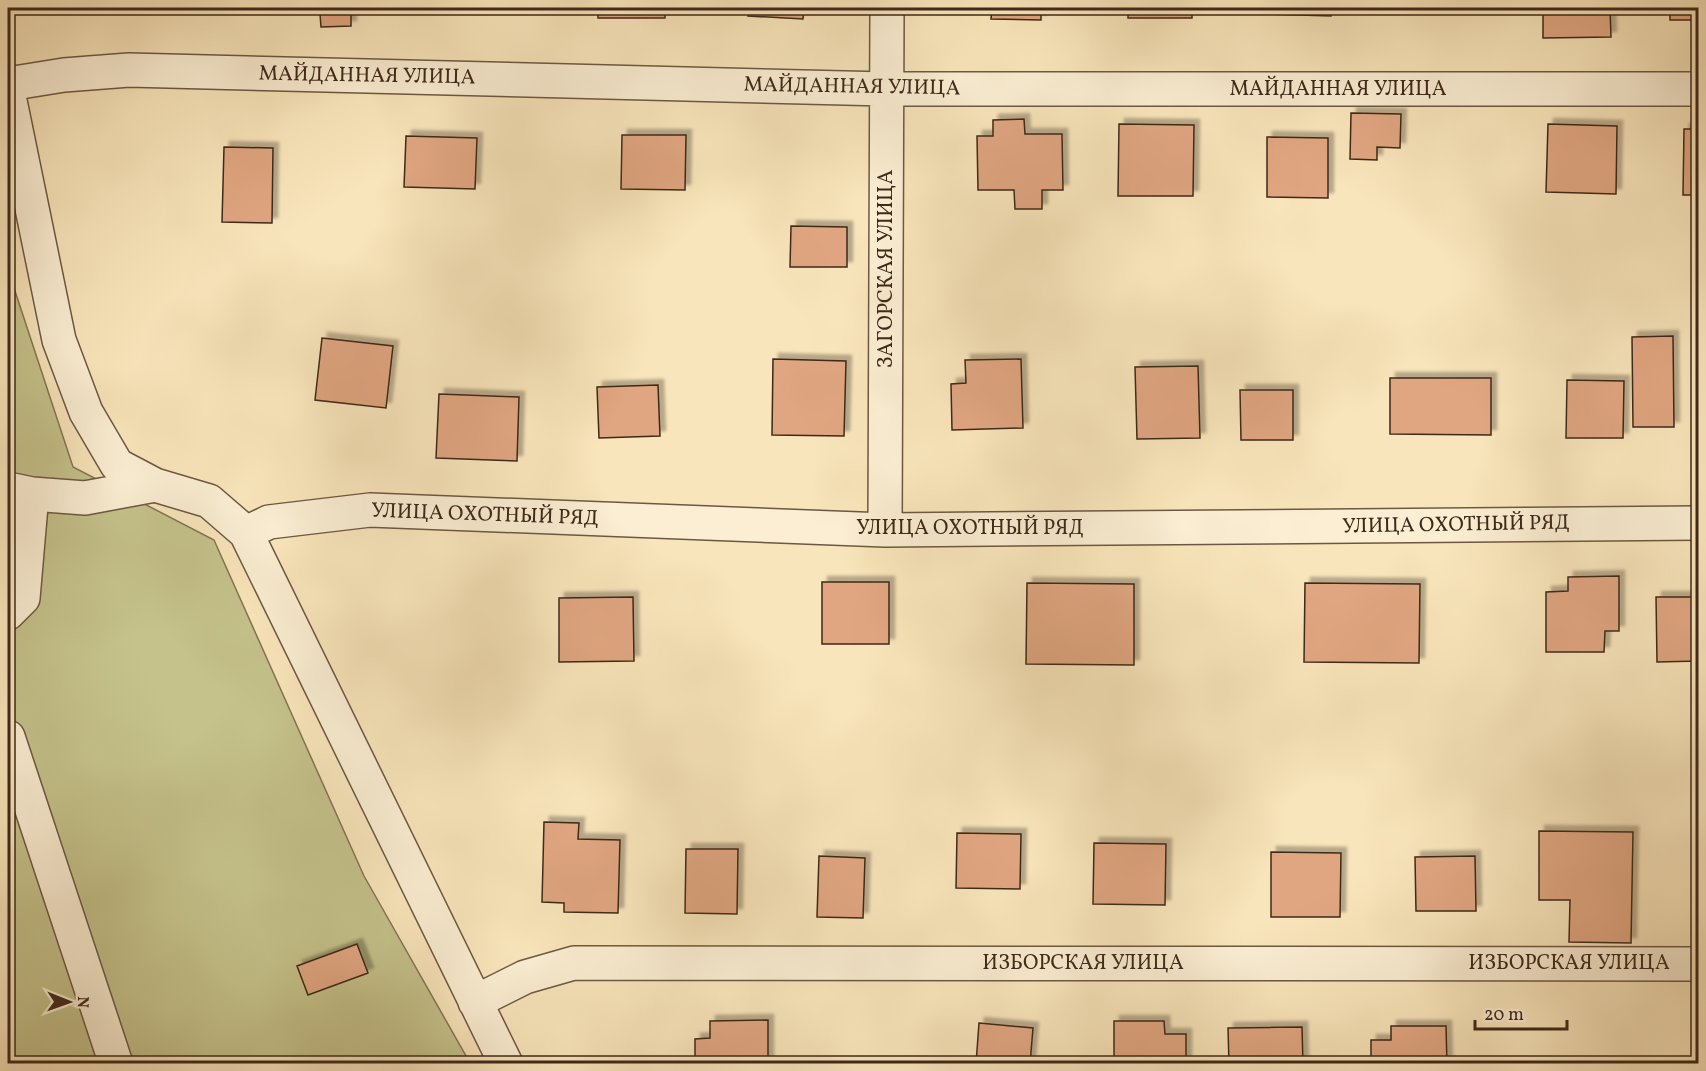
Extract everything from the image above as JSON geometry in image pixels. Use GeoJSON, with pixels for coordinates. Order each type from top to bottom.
{"type":"FeatureCollection","features":[{"type":"Feature","properties":{"kind":"street","name":"ЗАГОРСКАЯ УЛИЦА"},"geometry":{"type":"LineString","coordinates":[[885,530],[887,8]]}},
{"type":"Feature","properties":{"kind":"street","name":"МАЙДАННАЯ УЛИЦА"},"geometry":{"type":"LineString","coordinates":[[8,84],[64,75],[129,70],[886,89],[1698,90]]}},
{"type":"Feature","properties":{"kind":"street"},"geometry":{"type":"LineString","coordinates":[[8,90],[59,340],[86,412],[117,465],[155,485],[209,501],[246,533],[506,1064]]}},
{"type":"Feature","properties":{"kind":"street"},"geometry":{"type":"LineString","coordinates":[[8,614],[23,598],[20,491],[84,498],[155,485]]}},
{"type":"Feature","properties":{"kind":"street","name":"УЛИЦА ОХОТНЫЙ РЯД"},"geometry":{"type":"LineString","coordinates":[[246,533],[269,522],[370,510],[885,530],[1698,523]]}},
{"type":"Feature","properties":{"kind":"street"},"geometry":{"type":"LineString","coordinates":[[8,737],[116,1064]]}},
{"type":"Feature","properties":{"kind":"street","name":"ИЗБОРСКАЯ УЛИЦА"},"geometry":{"type":"LineString","coordinates":[[475,1002],[525,977],[573,963],[1698,963]]}},
{"type":"Feature","properties":{"kind":"shaded area"},"geometry":{"type":"Polygon","coordinates":[[[8,254],[14,288],[73,467],[214,540],[364,876],[470,1063],[8,1063],[8,254]]]}},
{"type":"Feature","properties":{"kind":"building"},"geometry":{"type":"Polygon","coordinates":[[[152,8],[205,8],[205,13],[152,13],[152,8]]]}},
{"type":"Feature","properties":{"kind":"building"},"geometry":{"type":"Polygon","coordinates":[[[305,8],[379,8],[379,11],[351,12],[351,26],[321,27],[320,14],[305,14],[305,8]]]}},
{"type":"Feature","properties":{"kind":"building"},"geometry":{"type":"Polygon","coordinates":[[[495,8],[539,8],[539,13],[495,13],[495,8]]]}},
{"type":"Feature","properties":{"kind":"building"},"geometry":{"type":"Polygon","coordinates":[[[598,8],[665,8],[665,18],[598,18],[598,8]]]}},
{"type":"Feature","properties":{"kind":"building"},"geometry":{"type":"Polygon","coordinates":[[[749,8],[804,8],[803,19],[748,16],[749,8]]]}},
{"type":"Feature","properties":{"kind":"building"},"geometry":{"type":"Polygon","coordinates":[[[992,8],[1041,8],[1041,20],[991,19],[992,8]]]}},
{"type":"Feature","properties":{"kind":"building"},"geometry":{"type":"Polygon","coordinates":[[[1128,8],[1192,8],[1192,18],[1128,18],[1128,8]]]}},
{"type":"Feature","properties":{"kind":"building"},"geometry":{"type":"Polygon","coordinates":[[[1267,8],[1331,8],[1331,16],[1266,14],[1267,8]]]}},
{"type":"Feature","properties":{"kind":"building"},"geometry":{"type":"Polygon","coordinates":[[[1414,8],[1471,8],[1471,14],[1414,13],[1414,8]]]}},
{"type":"Feature","properties":{"kind":"building"},"geometry":{"type":"Polygon","coordinates":[[[1543,8],[1610,8],[1611,37],[1543,38],[1543,8]]]}},
{"type":"Feature","properties":{"kind":"building"},"geometry":{"type":"Polygon","coordinates":[[[1670,8],[1698,8],[1698,20],[1670,20],[1670,8]]]}},
{"type":"Feature","properties":{"kind":"building"},"geometry":{"type":"Polygon","coordinates":[[[1351,113],[1401,114],[1400,148],[1377,147],[1377,160],[1350,159],[1351,113]]]}},
{"type":"Feature","properties":{"kind":"building"},"geometry":{"type":"Polygon","coordinates":[[[1024,119],[1025,134],[1062,134],[1063,190],[1042,190],[1042,209],[1015,209],[1014,190],[978,190],[977,136],[993,136],[993,120],[1024,119]]]}},
{"type":"Feature","properties":{"kind":"building"},"geometry":{"type":"Polygon","coordinates":[[[1119,124],[1194,125],[1193,196],[1118,196],[1119,124]]]}},
{"type":"Feature","properties":{"kind":"building"},"geometry":{"type":"Polygon","coordinates":[[[1548,124],[1617,126],[1616,194],[1546,192],[1548,124]]]}},
{"type":"Feature","properties":{"kind":"building"},"geometry":{"type":"Polygon","coordinates":[[[1684,129],[1698,129],[1698,195],[1683,195],[1684,129]]]}},
{"type":"Feature","properties":{"kind":"building"},"geometry":{"type":"Polygon","coordinates":[[[622,135],[686,135],[685,190],[621,189],[622,135]]]}},
{"type":"Feature","properties":{"kind":"building"},"geometry":{"type":"Polygon","coordinates":[[[406,136],[477,138],[475,189],[404,187],[406,136]]]}},
{"type":"Feature","properties":{"kind":"building"},"geometry":{"type":"Polygon","coordinates":[[[1267,137],[1328,138],[1328,198],[1267,197],[1267,137]]]}},
{"type":"Feature","properties":{"kind":"building"},"geometry":{"type":"Polygon","coordinates":[[[224,147],[273,148],[272,223],[222,222],[224,147]]]}},
{"type":"Feature","properties":{"kind":"building"},"geometry":{"type":"Polygon","coordinates":[[[791,226],[847,227],[847,267],[790,267],[791,226]]]}},
{"type":"Feature","properties":{"kind":"building"},"geometry":{"type":"Polygon","coordinates":[[[1673,336],[1674,427],[1633,427],[1632,337],[1673,336]]]}},
{"type":"Feature","properties":{"kind":"building"},"geometry":{"type":"Polygon","coordinates":[[[322,338],[393,346],[386,408],[315,400],[322,338]]]}},
{"type":"Feature","properties":{"kind":"building"},"geometry":{"type":"Polygon","coordinates":[[[773,359],[846,361],[844,436],[772,435],[773,359]]]}},
{"type":"Feature","properties":{"kind":"building"},"geometry":{"type":"Polygon","coordinates":[[[1021,359],[1023,428],[952,430],[951,384],[966,383],[965,360],[1021,359]]]}},
{"type":"Feature","properties":{"kind":"building"},"geometry":{"type":"Polygon","coordinates":[[[1198,366],[1200,438],[1137,439],[1135,367],[1198,366]]]}},
{"type":"Feature","properties":{"kind":"building"},"geometry":{"type":"Polygon","coordinates":[[[1390,378],[1491,378],[1491,435],[1390,434],[1390,378]]]}},
{"type":"Feature","properties":{"kind":"building"},"geometry":{"type":"Polygon","coordinates":[[[1567,380],[1624,381],[1623,438],[1566,438],[1567,380]]]}},
{"type":"Feature","properties":{"kind":"building"},"geometry":{"type":"Polygon","coordinates":[[[658,385],[660,436],[599,438],[597,387],[658,385]]]}},
{"type":"Feature","properties":{"kind":"building"},"geometry":{"type":"Polygon","coordinates":[[[1240,390],[1293,390],[1293,440],[1241,440],[1240,390]]]}},
{"type":"Feature","properties":{"kind":"building"},"geometry":{"type":"Polygon","coordinates":[[[439,394],[519,397],[517,461],[436,458],[439,394]]]}},
{"type":"Feature","properties":{"kind":"building"},"geometry":{"type":"Polygon","coordinates":[[[1619,576],[1619,631],[1605,631],[1604,652],[1546,652],[1546,592],[1568,591],[1568,577],[1619,576]]]}},
{"type":"Feature","properties":{"kind":"building"},"geometry":{"type":"Polygon","coordinates":[[[822,582],[889,582],[889,644],[822,644],[822,582]]]}},
{"type":"Feature","properties":{"kind":"building"},"geometry":{"type":"Polygon","coordinates":[[[1027,583],[1134,584],[1134,665],[1026,664],[1027,583]]]}},
{"type":"Feature","properties":{"kind":"building"},"geometry":{"type":"Polygon","coordinates":[[[1305,583],[1420,584],[1419,663],[1304,662],[1305,583]]]}},
{"type":"Feature","properties":{"kind":"building"},"geometry":{"type":"Polygon","coordinates":[[[633,597],[634,661],[559,662],[559,598],[633,597]]]}},
{"type":"Feature","properties":{"kind":"building"},"geometry":{"type":"Polygon","coordinates":[[[1656,597],[1698,597],[1698,661],[1657,662],[1656,597]]]}},
{"type":"Feature","properties":{"kind":"building"},"geometry":{"type":"Polygon","coordinates":[[[544,822],[579,823],[578,839],[620,840],[618,913],[564,912],[564,903],[542,902],[544,822]]]}},
{"type":"Feature","properties":{"kind":"building"},"geometry":{"type":"Polygon","coordinates":[[[1539,831],[1633,832],[1631,943],[1569,942],[1570,900],[1539,900],[1539,831]]]}},
{"type":"Feature","properties":{"kind":"building"},"geometry":{"type":"Polygon","coordinates":[[[957,833],[1021,834],[1020,889],[956,888],[957,833]]]}},
{"type":"Feature","properties":{"kind":"building"},"geometry":{"type":"Polygon","coordinates":[[[1094,843],[1166,844],[1165,905],[1093,904],[1094,843]]]}},
{"type":"Feature","properties":{"kind":"building"},"geometry":{"type":"Polygon","coordinates":[[[686,849],[738,849],[737,914],[685,913],[686,849]]]}},
{"type":"Feature","properties":{"kind":"building"},"geometry":{"type":"Polygon","coordinates":[[[1271,852],[1341,853],[1340,917],[1271,917],[1271,852]]]}},
{"type":"Feature","properties":{"kind":"building"},"geometry":{"type":"Polygon","coordinates":[[[819,856],[865,858],[863,918],[817,917],[819,856]]]}},
{"type":"Feature","properties":{"kind":"building"},"geometry":{"type":"Polygon","coordinates":[[[1475,856],[1476,911],[1416,911],[1415,857],[1475,856]]]}},
{"type":"Feature","properties":{"kind":"building"},"geometry":{"type":"Polygon","coordinates":[[[357,944],[368,973],[308,995],[297,966],[357,944]]]}},
{"type":"Feature","properties":{"kind":"building"},"geometry":{"type":"Polygon","coordinates":[[[768,1020],[768,1064],[695,1064],[695,1039],[710,1038],[710,1021],[768,1020]]]}},
{"type":"Feature","properties":{"kind":"building"},"geometry":{"type":"Polygon","coordinates":[[[1114,1021],[1164,1021],[1165,1034],[1186,1034],[1186,1064],[1114,1064],[1114,1021]]]}},
{"type":"Feature","properties":{"kind":"building"},"geometry":{"type":"Polygon","coordinates":[[[979,1023],[1033,1028],[1030,1064],[976,1064],[979,1023]]]}},
{"type":"Feature","properties":{"kind":"building"},"geometry":{"type":"Polygon","coordinates":[[[1391,1026],[1446,1026],[1447,1064],[1371,1064],[1371,1040],[1391,1040],[1391,1026]]]}},
{"type":"Feature","properties":{"kind":"building"},"geometry":{"type":"Polygon","coordinates":[[[1302,1027],[1303,1064],[1229,1064],[1228,1028],[1302,1027]]]}}]}
